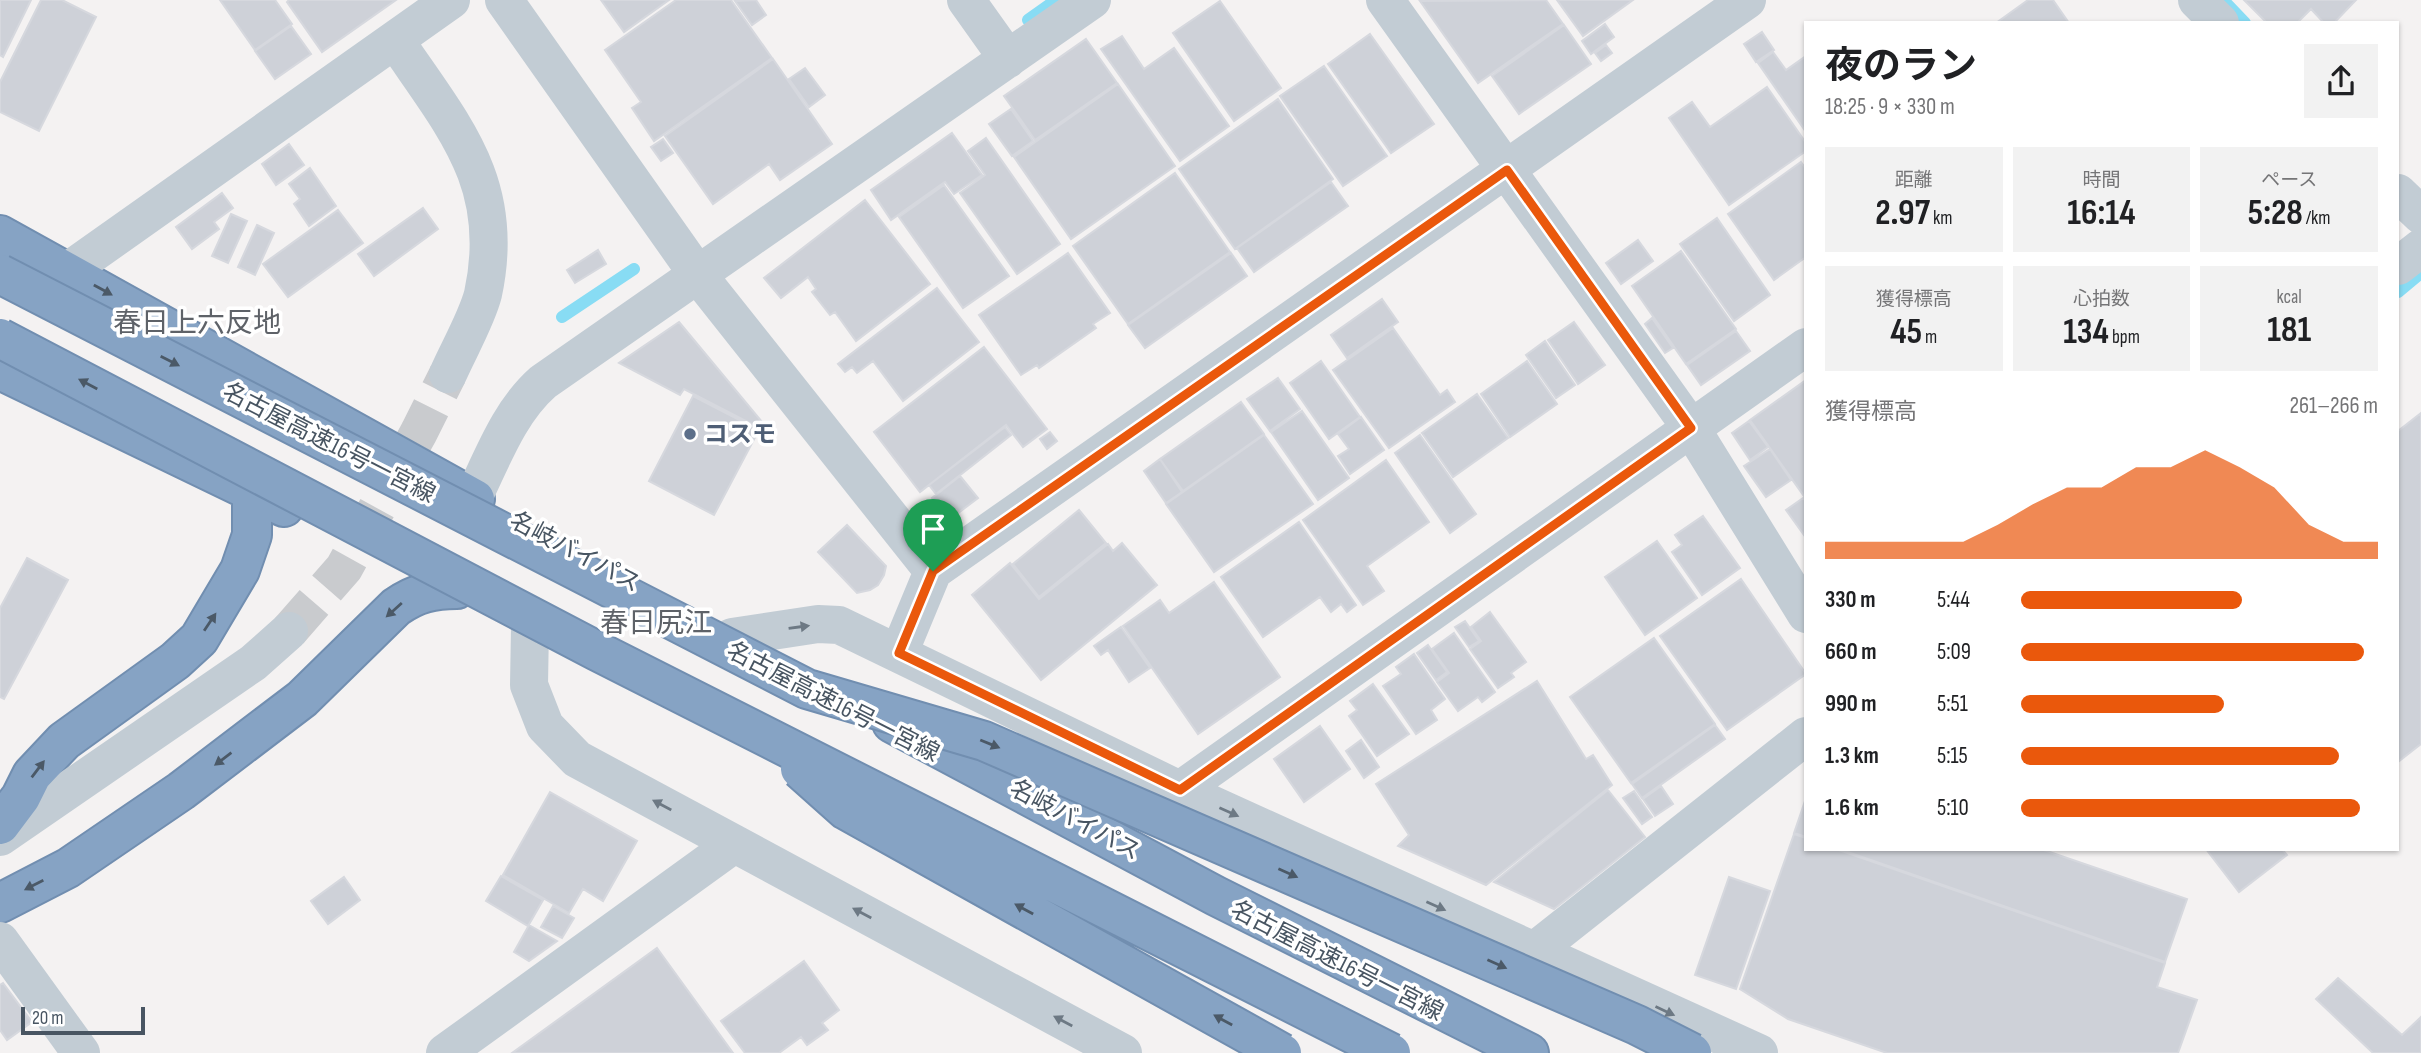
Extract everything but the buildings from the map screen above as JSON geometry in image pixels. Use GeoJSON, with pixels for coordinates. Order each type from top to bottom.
{"type":"FeatureCollection","features":[{"type":"Feature","properties":{"kind":"highway","name":"名岐バイパス"},"geometry":{"type":"LineString","coordinates":[[0,235],[473,498],[1216,896],[1529,1053]]}},
{"type":"Feature","properties":{"kind":"highway","name":"名古屋高速16号一宮線"},"geometry":{"type":"LineString","coordinates":[[0,274],[1516,1053]]}},
{"type":"Feature","properties":{"kind":"highway"},"geometry":{"type":"LineString","coordinates":[[0,338],[597,651],[1391,1053]]}},
{"type":"Feature","properties":{"kind":"highway"},"geometry":{"type":"LineString","coordinates":[[0,370],[457,589],[842,783],[1363,1053]]}},
{"type":"Feature","properties":{"kind":"highway"},"geometry":{"type":"LineString","coordinates":[[0,825],[21,797],[32,775],[64,741],[175,662],[198,639],[219,609],[240,570],[252,534],[252,491]]}},
{"type":"Feature","properties":{"kind":"highway"},"geometry":{"type":"LineString","coordinates":[[0,903],[68,868],[181,792],[302,699],[408,598],[430,589],[457,589]]}},
{"type":"Feature","properties":{"kind":"highway"},"geometry":{"type":"LineString","coordinates":[[807,689],[984,741],[1637,1025],[1692,1053]]}},
{"type":"Feature","properties":{"kind":"highway"},"geometry":{"type":"LineString","coordinates":[[758,732],[846,810],[1282,1053]]}},
{"type":"Feature","properties":{"kind":"street"},"geometry":{"type":"LineString","coordinates":[[68,271],[452,0]]}},
{"type":"Feature","properties":{"kind":"street"},"geometry":{"type":"LineString","coordinates":[[504,0],[698,275],[933,571]]}},
{"type":"Feature","properties":{"kind":"street"},"geometry":{"type":"LineString","coordinates":[[966,0],[1008,59]]}},
{"type":"Feature","properties":{"kind":"street"},"geometry":{"type":"LineString","coordinates":[[473,498],[513,416],[526,397],[543,382],[1092,0]]}},
{"type":"Feature","properties":{"kind":"street"},"geometry":{"type":"LineString","coordinates":[[1385,0],[1691,428],[1804,611]]}},
{"type":"Feature","properties":{"kind":"street"},"geometry":{"type":"LineString","coordinates":[[899,653],[933,571],[1747,0]]}},
{"type":"Feature","properties":{"kind":"street"},"geometry":{"type":"LineString","coordinates":[[2197,0],[2218,21]]}},
{"type":"Feature","properties":{"kind":"street"},"geometry":{"type":"LineString","coordinates":[[395,40],[463,141],[482,187],[488,224],[490,237],[482,297],[448,374]]}},
{"type":"Feature","properties":{"kind":"street"},"geometry":{"type":"LineString","coordinates":[[2399,194],[2421,215]]}},
{"type":"Feature","properties":{"kind":"street"},"geometry":{"type":"LineString","coordinates":[[2399,265],[2421,248]]}},
{"type":"Feature","properties":{"kind":"street"},"geometry":{"type":"LineString","coordinates":[[1180,790],[1804,347]]}},
{"type":"Feature","properties":{"kind":"street"},"geometry":{"type":"LineString","coordinates":[[732,637],[829,623],[839,625],[1180,790],[1759,1053]]}},
{"type":"Feature","properties":{"kind":"street"},"geometry":{"type":"LineString","coordinates":[[530,626],[529,685],[545,726],[577,759],[1123,1053]]}},
{"type":"Feature","properties":{"kind":"street"},"geometry":{"type":"LineString","coordinates":[[0,837],[253,663],[289,631]]}},
{"type":"Feature","properties":{"kind":"street"},"geometry":{"type":"LineString","coordinates":[[1534,951],[1804,738]]}},
{"type":"Feature","properties":{"kind":"street"},"geometry":{"type":"LineString","coordinates":[[445,1053],[734,844]]}},
{"type":"Feature","properties":{"kind":"street"},"geometry":{"type":"LineString","coordinates":[[0,941],[81,1053]]}},
{"type":"Feature","properties":{"kind":"waterway"},"geometry":{"type":"LineString","coordinates":[[1028,20],[1056,0]]}},
{"type":"Feature","properties":{"kind":"waterway"},"geometry":{"type":"LineString","coordinates":[[2226,3],[2243,21]]}},
{"type":"Feature","properties":{"kind":"waterway"},"geometry":{"type":"LineString","coordinates":[[562,317],[634,269]]}},
{"type":"Feature","properties":{"kind":"waterway"},"geometry":{"type":"LineString","coordinates":[[2399,291],[2421,273]]}},
{"type":"Feature","properties":{"kind":"tunnel"},"geometry":{"type":"LineString","coordinates":[[289,631],[344,568],[448,374]]}},
{"type":"Feature","properties":{"kind":"place","name":"コスモ"},"geometry":{"type":"Point","coordinates":[690,434]}},
{"type":"Feature","properties":{"kind":"district","name":"春日上六反地"},"geometry":{"type":"Point","coordinates":[197,323]}},
{"type":"Feature","properties":{"kind":"district","name":"春日尻江"},"geometry":{"type":"Point","coordinates":[656,623]}},
{"type":"Feature","properties":{"kind":"route"},"geometry":{"type":"LineString","coordinates":[[1507,170],[1691,428],[1180,790],[899,653],[933,571],[1507,170]]}}]}
